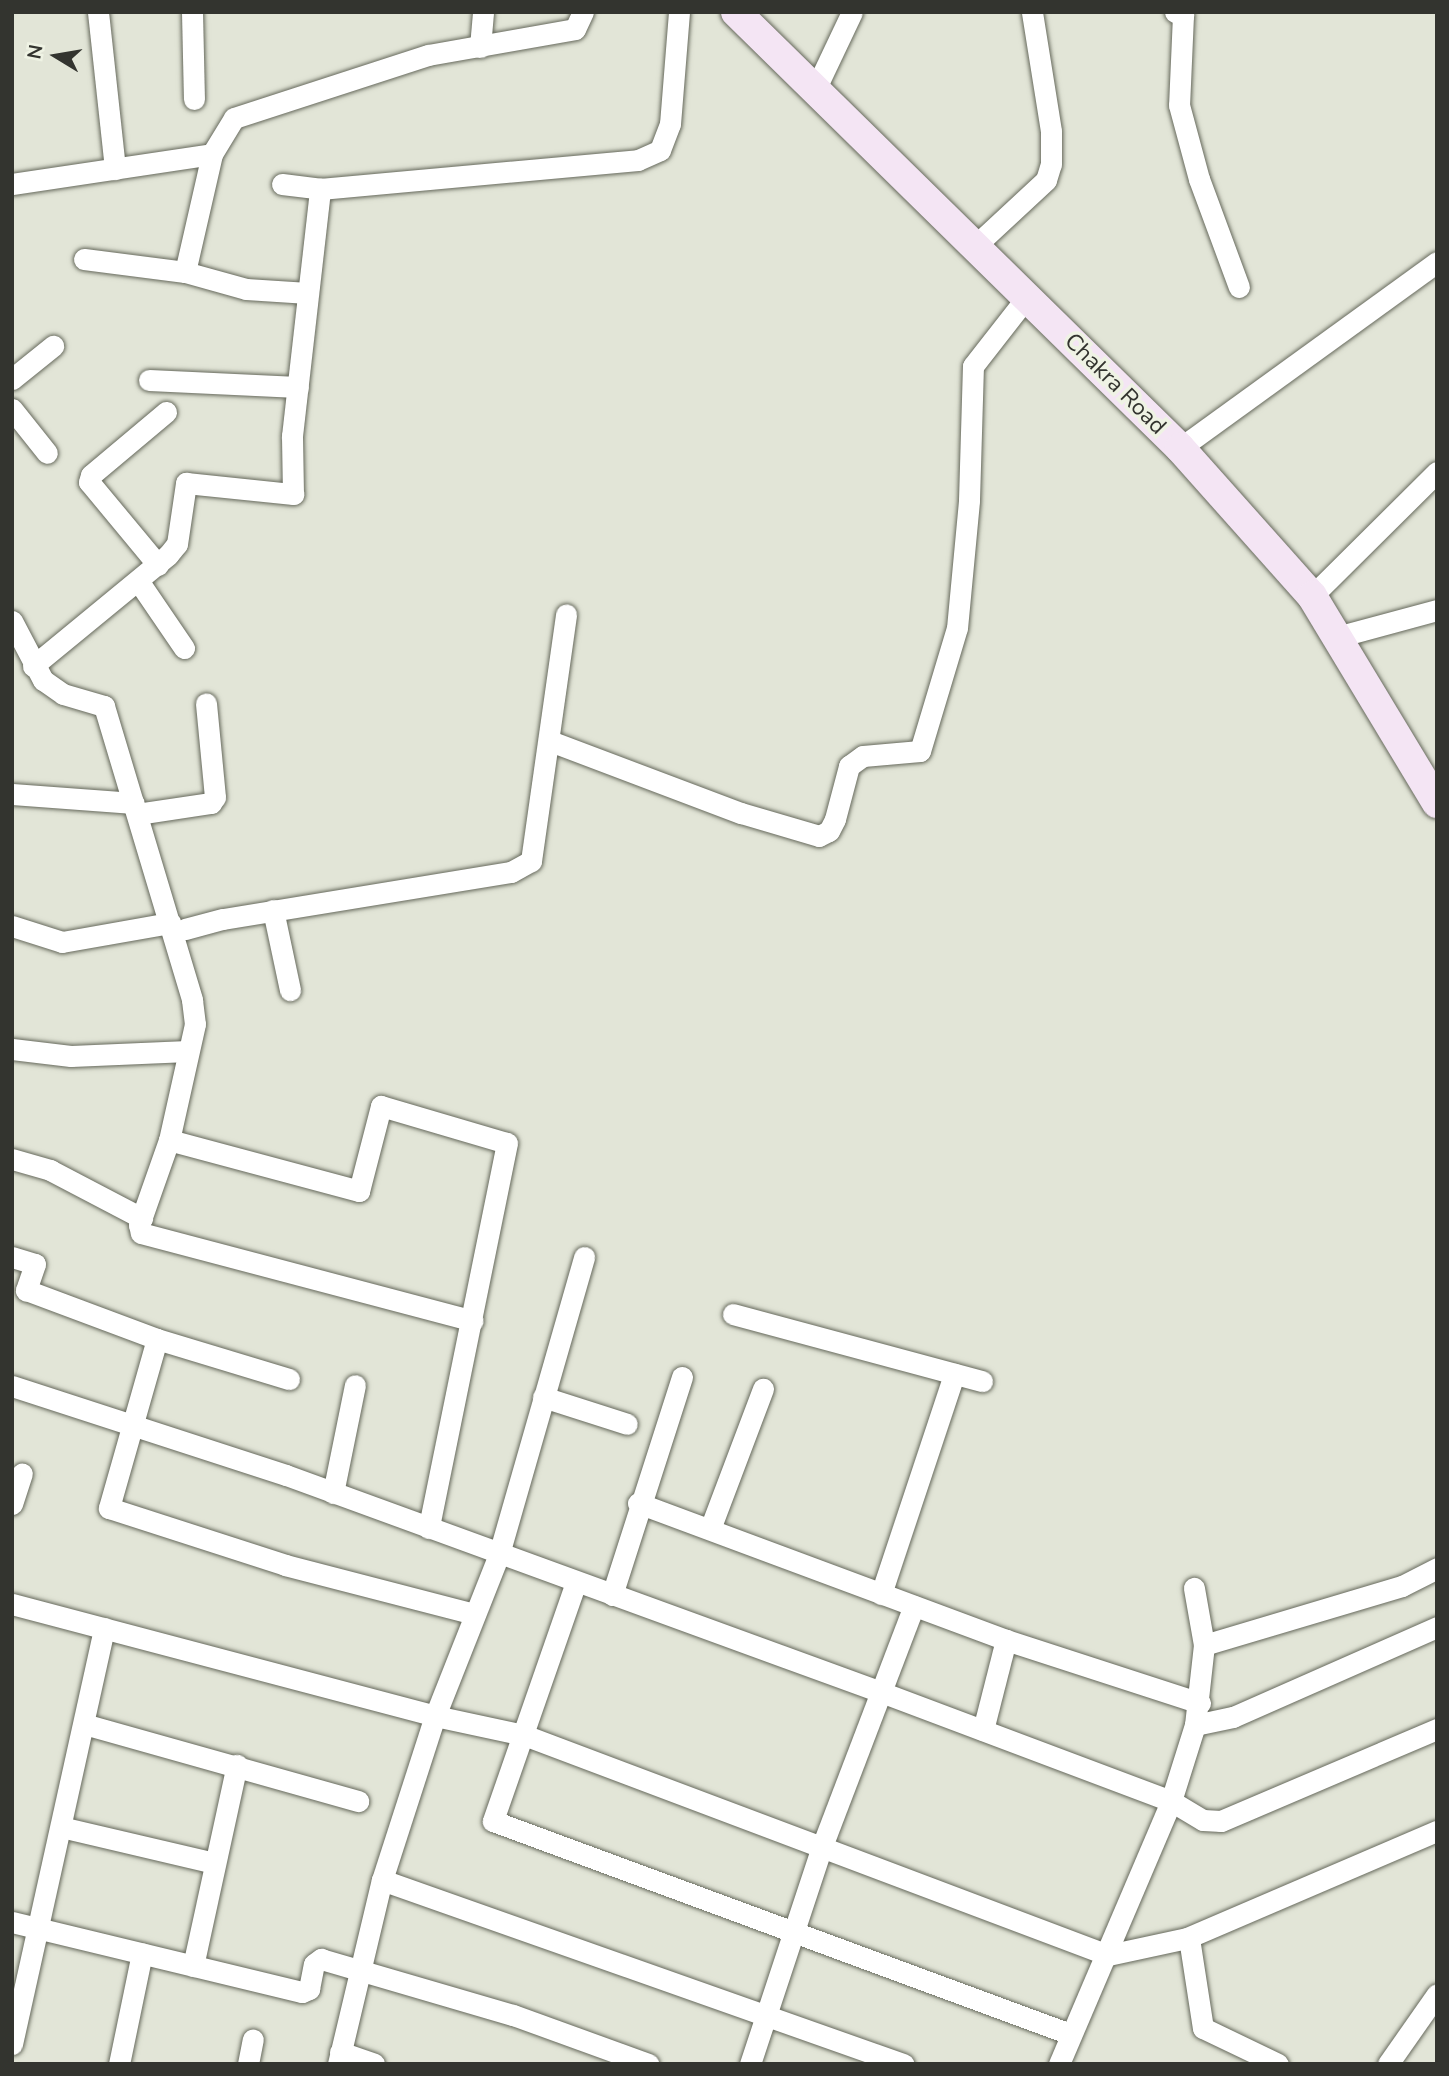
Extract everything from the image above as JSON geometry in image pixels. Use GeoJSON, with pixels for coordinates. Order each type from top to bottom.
{"type":"FeatureCollection","features":[{"type":"Feature","properties":{"kind":"main road","name":"Chakra Road"},"geometry":{"type":"LineString","coordinates":[[736,12],[1180,448],[1312,596],[1437,803]]}},
{"type":"Feature","properties":{"kind":"street"},"geometry":{"type":"LineString","coordinates":[[98,12],[115,169]]}},
{"type":"Feature","properties":{"kind":"street"},"geometry":{"type":"LineString","coordinates":[[192,12],[194,99]]}},
{"type":"Feature","properties":{"kind":"street"},"geometry":{"type":"LineString","coordinates":[[480,47],[483,12]]}},
{"type":"Feature","properties":{"kind":"street"},"geometry":{"type":"LineString","coordinates":[[186,272],[212,154],[234,118],[249,110],[428,55],[575,29],[583,12]]}},
{"type":"Feature","properties":{"kind":"street"},"geometry":{"type":"LineString","coordinates":[[282,184],[320,189],[638,160],[660,150],[670,124],[679,12]]}},
{"type":"Feature","properties":{"kind":"street"},"geometry":{"type":"LineString","coordinates":[[815,90],[852,12]]}},
{"type":"Feature","properties":{"kind":"street"},"geometry":{"type":"LineString","coordinates":[[975,246],[1046,180],[1051,164],[1051,131],[1032,12]]}},
{"type":"Feature","properties":{"kind":"street"},"geometry":{"type":"LineString","coordinates":[[1175,12],[1183,15],[1179,105],[1199,179],[1239,286]]}},
{"type":"Feature","properties":{"kind":"street"},"geometry":{"type":"LineString","coordinates":[[12,184],[212,154]]}},
{"type":"Feature","properties":{"kind":"street"},"geometry":{"type":"LineString","coordinates":[[33,666],[139,582],[159,565],[177,544],[186,483],[293,494],[292,436],[320,189]]}},
{"type":"Feature","properties":{"kind":"street"},"geometry":{"type":"LineString","coordinates":[[84,258],[186,272],[246,289],[309,293]]}},
{"type":"Feature","properties":{"kind":"street"},"geometry":{"type":"LineString","coordinates":[[1180,448],[1437,262]]}},
{"type":"Feature","properties":{"kind":"street"},"geometry":{"type":"LineString","coordinates":[[550,741],[741,813],[819,836],[829,831],[835,819],[849,766],[863,756],[920,751],[957,628],[969,500],[973,366],[1027,297]]}},
{"type":"Feature","properties":{"kind":"street"},"geometry":{"type":"LineString","coordinates":[[12,379],[53,346]]}},
{"type":"Feature","properties":{"kind":"street"},"geometry":{"type":"LineString","coordinates":[[149,380],[298,387]]}},
{"type":"Feature","properties":{"kind":"street"},"geometry":{"type":"LineString","coordinates":[[12,408],[47,453]]}},
{"type":"Feature","properties":{"kind":"street"},"geometry":{"type":"LineString","coordinates":[[159,565],[89,482],[91,475],[166,412]]}},
{"type":"Feature","properties":{"kind":"street"},"geometry":{"type":"LineString","coordinates":[[1312,596],[1437,472]]}},
{"type":"Feature","properties":{"kind":"street"},"geometry":{"type":"LineString","coordinates":[[139,582],[184,648]]}},
{"type":"Feature","properties":{"kind":"street"},"geometry":{"type":"LineString","coordinates":[[1337,637],[1437,610]]}},
{"type":"Feature","properties":{"kind":"street"},"geometry":{"type":"LineString","coordinates":[[12,926],[62,942],[177,926],[519,869],[530,861],[550,741],[566,614]]}},
{"type":"Feature","properties":{"kind":"street"},"geometry":{"type":"LineString","coordinates":[[12,621],[33,666],[57,691],[104,706],[177,926],[194,1012],[169,1140],[142,1218],[141,1233],[156,1240],[473,1321]]}},
{"type":"Feature","properties":{"kind":"street"},"geometry":{"type":"LineString","coordinates":[[12,794],[136,809],[211,803],[215,797],[206,703]]}},
{"type":"Feature","properties":{"kind":"street"},"geometry":{"type":"LineString","coordinates":[[273,910],[290,990]]}},
{"type":"Feature","properties":{"kind":"street"},"geometry":{"type":"LineString","coordinates":[[12,1049],[71,1056],[188,1051]]}},
{"type":"Feature","properties":{"kind":"street"},"geometry":{"type":"LineString","coordinates":[[169,1140],[359,1191],[382,1106],[507,1143],[429,1528]]}},
{"type":"Feature","properties":{"kind":"street"},"geometry":{"type":"LineString","coordinates":[[12,1159],[50,1170],[142,1218]]}},
{"type":"Feature","properties":{"kind":"street"},"geometry":{"type":"LineString","coordinates":[[12,1257],[34,1264],[26,1290],[157,1339],[289,1379]]}},
{"type":"Feature","properties":{"kind":"street"},"geometry":{"type":"LineString","coordinates":[[374,2064],[339,2058],[358,1969],[382,1880],[435,1716],[499,1554],[584,1257]]}},
{"type":"Feature","properties":{"kind":"street"},"geometry":{"type":"LineString","coordinates":[[733,1314],[982,1381]]}},
{"type":"Feature","properties":{"kind":"street"},"geometry":{"type":"LineString","coordinates":[[157,1339],[109,1501],[115,1512],[285,1565],[475,1614]]}},
{"type":"Feature","properties":{"kind":"street"},"geometry":{"type":"LineString","coordinates":[[881,1594],[954,1374]]}},
{"type":"Feature","properties":{"kind":"street"},"geometry":{"type":"LineString","coordinates":[[612,1595],[638,1503],[682,1377]]}},
{"type":"Feature","properties":{"kind":"street"},"geometry":{"type":"LineString","coordinates":[[333,1493],[355,1385]]}},
{"type":"Feature","properties":{"kind":"street"},"geometry":{"type":"LineString","coordinates":[[12,1387],[333,1493],[881,1692],[1171,1801],[1203,1820],[1221,1821],[1437,1729]]}},
{"type":"Feature","properties":{"kind":"street"},"geometry":{"type":"LineString","coordinates":[[710,1529],[762,1389]]}},
{"type":"Feature","properties":{"kind":"street"},"geometry":{"type":"LineString","coordinates":[[543,1397],[627,1424]]}},
{"type":"Feature","properties":{"kind":"street"},"geometry":{"type":"LineString","coordinates":[[12,1504],[22,1474]]}},
{"type":"Feature","properties":{"kind":"street"},"geometry":{"type":"LineString","coordinates":[[638,1503],[1006,1640],[1200,1703]]}},
{"type":"Feature","properties":{"kind":"street"},"geometry":{"type":"LineString","coordinates":[[1204,1645],[1402,1586],[1437,1568]]}},
{"type":"Feature","properties":{"kind":"street"},"geometry":{"type":"LineString","coordinates":[[576,1582],[494,1821],[793,1934],[1070,2034]]}},
{"type":"Feature","properties":{"kind":"street"},"geometry":{"type":"LineString","coordinates":[[1059,2064],[1070,2034],[1108,1955],[1171,1801],[1195,1726],[1200,1703],[1204,1645],[1194,1588]]}},
{"type":"Feature","properties":{"kind":"street"},"geometry":{"type":"LineString","coordinates":[[12,1604],[435,1716],[524,1735],[1108,1955],[1189,1938],[1437,1831]]}},
{"type":"Feature","properties":{"kind":"street"},"geometry":{"type":"LineString","coordinates":[[750,2064],[821,1849],[914,1606]]}},
{"type":"Feature","properties":{"kind":"street"},"geometry":{"type":"LineString","coordinates":[[1195,1726],[1233,1717],[1437,1627]]}},
{"type":"Feature","properties":{"kind":"street"},"geometry":{"type":"LineString","coordinates":[[12,2044],[41,1929],[104,1628]]}},
{"type":"Feature","properties":{"kind":"street"},"geometry":{"type":"LineString","coordinates":[[983,1730],[1006,1640]]}},
{"type":"Feature","properties":{"kind":"street"},"geometry":{"type":"LineString","coordinates":[[84,1724],[358,1801]]}},
{"type":"Feature","properties":{"kind":"street"},"geometry":{"type":"LineString","coordinates":[[193,1966],[237,1765]]}},
{"type":"Feature","properties":{"kind":"street"},"geometry":{"type":"LineString","coordinates":[[61,1826],[214,1863]]}},
{"type":"Feature","properties":{"kind":"street"},"geometry":{"type":"LineString","coordinates":[[382,1880],[903,2064]]}},
{"type":"Feature","properties":{"kind":"street"},"geometry":{"type":"LineString","coordinates":[[12,1922],[302,1992],[309,1989],[317,1960],[358,1969],[513,2015],[648,2064]]}},
{"type":"Feature","properties":{"kind":"street"},"geometry":{"type":"LineString","coordinates":[[1189,1938],[1203,2028],[1278,2064]]}},
{"type":"Feature","properties":{"kind":"street"},"geometry":{"type":"LineString","coordinates":[[119,2064],[142,1953]]}},
{"type":"Feature","properties":{"kind":"street"},"geometry":{"type":"LineString","coordinates":[[1388,2064],[1437,1994]]}},
{"type":"Feature","properties":{"kind":"street"},"geometry":{"type":"LineString","coordinates":[[248,2064],[253,2039]]}}]}
